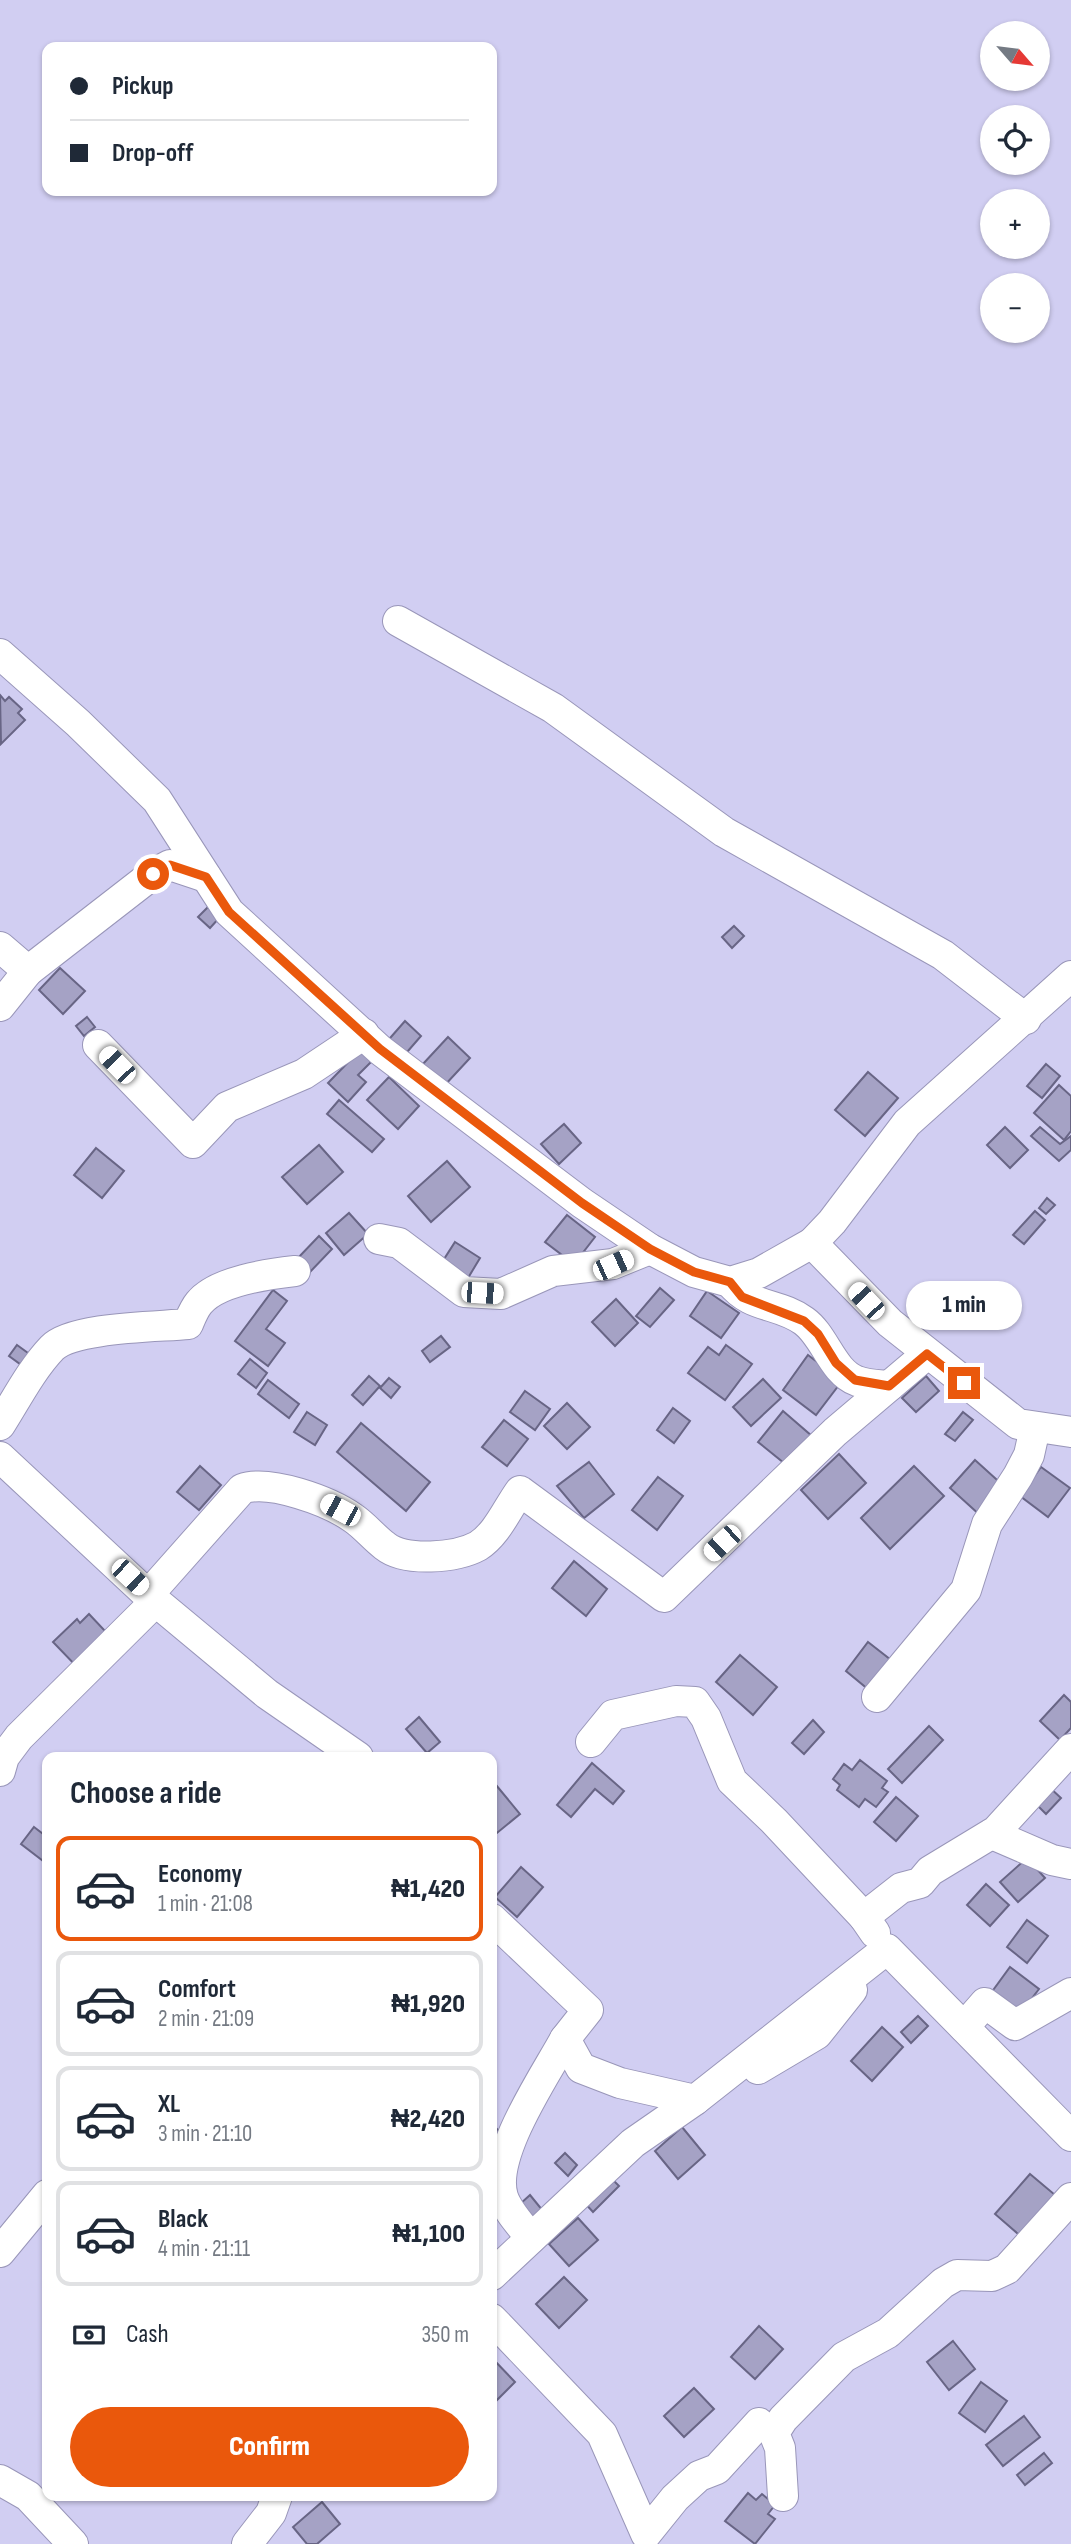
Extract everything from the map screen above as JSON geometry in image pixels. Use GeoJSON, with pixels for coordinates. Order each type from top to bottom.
{"type":"FeatureCollection","features":[{"type":"Feature","properties":{"kind":"street"},"geometry":{"type":"LineString","coordinates":[[398,621],[552,708],[724,832],[943,955],[1026,1019]]}},
{"type":"Feature","properties":{"kind":"street"},"geometry":{"type":"LineString","coordinates":[[0,654],[78,723],[157,800],[229,912],[364,1034],[497,1140],[650,1249],[694,1272],[730,1282],[759,1273],[811,1243],[832,1222],[907,1122],[1026,1019],[1071,976]]}},
{"type":"Feature","properties":{"kind":"street"},"geometry":{"type":"LineString","coordinates":[[0,1006],[28,971],[153,874],[170,865],[206,877]]}},
{"type":"Feature","properties":{"kind":"street"},"geometry":{"type":"LineString","coordinates":[[0,947],[28,971]]}},
{"type":"Feature","properties":{"kind":"street"},"geometry":{"type":"LineString","coordinates":[[98,1045],[193,1143],[227,1107],[304,1074],[364,1034]]}},
{"type":"Feature","properties":{"kind":"street"},"geometry":{"type":"LineString","coordinates":[[379,1239],[399,1243],[464,1292],[501,1294],[553,1271],[613,1265],[650,1249]]}},
{"type":"Feature","properties":{"kind":"street"},"geometry":{"type":"LineString","coordinates":[[811,1243],[866,1301],[927,1354],[1018,1424],[1035,1428],[1053,1427],[1071,1432]]}},
{"type":"Feature","properties":{"kind":"street"},"geometry":{"type":"LineString","coordinates":[[0,1425],[53,1346],[98,1330],[127,1331],[188,1324],[200,1302],[216,1291],[253,1276],[295,1271]]}},
{"type":"Feature","properties":{"kind":"street"},"geometry":{"type":"LineString","coordinates":[[730,1282],[742,1297],[804,1321],[818,1334],[836,1363],[855,1380],[889,1386]]}},
{"type":"Feature","properties":{"kind":"street"},"geometry":{"type":"LineString","coordinates":[[0,1771],[7,1735],[152,1598],[242,1489],[254,1485],[325,1503],[354,1518],[387,1548],[409,1557],[427,1557],[477,1546],[495,1530],[520,1491],[664,1597],[781,1488],[835,1432],[927,1354]]}},
{"type":"Feature","properties":{"kind":"street"},"geometry":{"type":"LineString","coordinates":[[877,1698],[967,1590],[987,1524],[1018,1476],[1028,1455],[1035,1428]]}},
{"type":"Feature","properties":{"kind":"street"},"geometry":{"type":"LineString","coordinates":[[0,1457],[152,1598],[267,1694],[351,1752]]}},
{"type":"Feature","properties":{"kind":"street"},"geometry":{"type":"LineString","coordinates":[[591,1742],[613,1715],[676,1701],[695,1702],[706,1718],[732,1781],[774,1821],[864,1917],[887,1949],[1064,2124]]}},
{"type":"Feature","properties":{"kind":"street"},"geometry":{"type":"LineString","coordinates":[[864,1917],[901,1888],[920,1883],[930,1871],[992,1834],[1071,1749]]}},
{"type":"Feature","properties":{"kind":"street"},"geometry":{"type":"LineString","coordinates":[[992,1834],[1052,1860],[1071,1864]]}},
{"type":"Feature","properties":{"kind":"street"},"geometry":{"type":"LineString","coordinates":[[497,1924],[588,2010],[565,2039],[529,2103],[503,2162],[500,2179],[503,2198],[531,2238]]}},
{"type":"Feature","properties":{"kind":"street"},"geometry":{"type":"LineString","coordinates":[[497,2270],[634,2143],[887,1949]]}},
{"type":"Feature","properties":{"kind":"street"},"geometry":{"type":"LineString","coordinates":[[964,2028],[985,2003],[1015,2025],[1071,1993]]}},
{"type":"Feature","properties":{"kind":"street"},"geometry":{"type":"LineString","coordinates":[[565,2039],[581,2068],[594,2076],[705,2091]]}},
{"type":"Feature","properties":{"kind":"street"},"geometry":{"type":"LineString","coordinates":[[783,2496],[780,2448],[774,2433],[783,2419],[844,2357],[888,2333],[943,2283],[957,2275],[992,2276],[1007,2269],[1071,2198]]}},
{"type":"Feature","properties":{"kind":"street"},"geometry":{"type":"LineString","coordinates":[[0,2252],[42,2201]]}},
{"type":"Feature","properties":{"kind":"street"},"geometry":{"type":"LineString","coordinates":[[497,2324],[602,2434],[646,2534],[675,2498],[699,2476],[717,2469],[759,2423]]}},
{"type":"Feature","properties":{"kind":"street"},"geometry":{"type":"LineString","coordinates":[[0,2480],[27,2496],[73,2544]]}},
{"type":"Feature","properties":{"kind":"street"},"geometry":{"type":"LineString","coordinates":[[247,2544],[271,2513],[275,2501]]}},
{"type":"Feature","properties":{"kind":"building"},"geometry":{"type":"Polygon","coordinates":[[[0,695],[5,701],[9,697],[22,709],[18,713],[25,720],[1,744],[0,695]]]}},
{"type":"Feature","properties":{"kind":"building"},"geometry":{"type":"Polygon","coordinates":[[[209,906],[220,917],[210,928],[198,917],[209,906]]]}},
{"type":"Feature","properties":{"kind":"building"},"geometry":{"type":"Polygon","coordinates":[[[734,926],[744,936],[732,948],[722,937],[734,926]]]}},
{"type":"Feature","properties":{"kind":"building"},"geometry":{"type":"Polygon","coordinates":[[[60,968],[85,991],[63,1014],[39,990],[60,968]]]}},
{"type":"Feature","properties":{"kind":"building"},"geometry":{"type":"Polygon","coordinates":[[[87,1017],[95,1027],[84,1036],[76,1026],[87,1017]]]}},
{"type":"Feature","properties":{"kind":"building"},"geometry":{"type":"Polygon","coordinates":[[[405,1021],[421,1036],[401,1059],[384,1045],[405,1021]]]}},
{"type":"Feature","properties":{"kind":"building"},"geometry":{"type":"Polygon","coordinates":[[[448,1037],[470,1058],[444,1086],[422,1065],[448,1037]]]}},
{"type":"Feature","properties":{"kind":"building"},"geometry":{"type":"Polygon","coordinates":[[[362,1048],[374,1059],[358,1075],[366,1082],[348,1102],[328,1083],[362,1048]]]}},
{"type":"Feature","properties":{"kind":"building"},"geometry":{"type":"Polygon","coordinates":[[[1046,1064],[1060,1076],[1042,1098],[1027,1086],[1046,1064]]]}},
{"type":"Feature","properties":{"kind":"building"},"geometry":{"type":"Polygon","coordinates":[[[868,1072],[898,1098],[865,1136],[835,1110],[868,1072]]]}},
{"type":"Feature","properties":{"kind":"building"},"geometry":{"type":"Polygon","coordinates":[[[389,1077],[419,1106],[398,1129],[367,1100],[389,1077]]]}},
{"type":"Feature","properties":{"kind":"building"},"geometry":{"type":"Polygon","coordinates":[[[1059,1085],[1071,1096],[1071,1131],[1064,1140],[1034,1113],[1059,1085]]]}},
{"type":"Feature","properties":{"kind":"building"},"geometry":{"type":"Polygon","coordinates":[[[339,1100],[384,1139],[372,1152],[327,1114],[339,1100]]]}},
{"type":"Feature","properties":{"kind":"building"},"geometry":{"type":"Polygon","coordinates":[[[564,1124],[581,1143],[559,1164],[541,1144],[564,1124]]]}},
{"type":"Feature","properties":{"kind":"building"},"geometry":{"type":"Polygon","coordinates":[[[1005,1127],[1028,1150],[1010,1168],[987,1145],[1005,1127]]]}},
{"type":"Feature","properties":{"kind":"building"},"geometry":{"type":"Polygon","coordinates":[[[1040,1127],[1060,1144],[1071,1136],[1071,1150],[1059,1161],[1031,1136],[1040,1127]]]}},
{"type":"Feature","properties":{"kind":"building"},"geometry":{"type":"Polygon","coordinates":[[[319,1145],[343,1172],[307,1204],[282,1177],[319,1145]]]}},
{"type":"Feature","properties":{"kind":"building"},"geometry":{"type":"Polygon","coordinates":[[[96,1148],[124,1171],[102,1198],[74,1175],[96,1148]]]}},
{"type":"Feature","properties":{"kind":"building"},"geometry":{"type":"Polygon","coordinates":[[[447,1161],[470,1187],[431,1222],[408,1196],[447,1161]]]}},
{"type":"Feature","properties":{"kind":"building"},"geometry":{"type":"Polygon","coordinates":[[[1047,1198],[1055,1205],[1046,1214],[1039,1208],[1047,1198]]]}},
{"type":"Feature","properties":{"kind":"building"},"geometry":{"type":"Polygon","coordinates":[[[1035,1211],[1045,1220],[1024,1244],[1013,1235],[1035,1211]]]}},
{"type":"Feature","properties":{"kind":"building"},"geometry":{"type":"Polygon","coordinates":[[[349,1213],[368,1234],[344,1255],[326,1233],[349,1213]]]}},
{"type":"Feature","properties":{"kind":"building"},"geometry":{"type":"Polygon","coordinates":[[[567,1215],[595,1237],[574,1264],[545,1242],[567,1215]]]}},
{"type":"Feature","properties":{"kind":"building"},"geometry":{"type":"Polygon","coordinates":[[[319,1236],[332,1249],[309,1273],[296,1260],[319,1236]]]}},
{"type":"Feature","properties":{"kind":"building"},"geometry":{"type":"Polygon","coordinates":[[[455,1242],[480,1258],[465,1283],[439,1267],[455,1242]]]}},
{"type":"Feature","properties":{"kind":"building"},"geometry":{"type":"Polygon","coordinates":[[[660,1288],[674,1300],[650,1327],[636,1316],[660,1288]]]}},
{"type":"Feature","properties":{"kind":"building"},"geometry":{"type":"Polygon","coordinates":[[[273,1290],[287,1301],[266,1329],[285,1343],[268,1366],[235,1341],[273,1290]]]}},
{"type":"Feature","properties":{"kind":"building"},"geometry":{"type":"Polygon","coordinates":[[[707,1291],[739,1313],[721,1338],[690,1316],[707,1291]]]}},
{"type":"Feature","properties":{"kind":"building"},"geometry":{"type":"Polygon","coordinates":[[[616,1299],[638,1323],[615,1346],[592,1322],[616,1299]]]}},
{"type":"Feature","properties":{"kind":"building"},"geometry":{"type":"Polygon","coordinates":[[[441,1336],[450,1347],[430,1362],[422,1351],[441,1336]]]}},
{"type":"Feature","properties":{"kind":"building"},"geometry":{"type":"Polygon","coordinates":[[[17,1345],[39,1361],[31,1372],[9,1356],[17,1345]]]}},
{"type":"Feature","properties":{"kind":"building"},"geometry":{"type":"Polygon","coordinates":[[[726,1345],[752,1364],[725,1400],[688,1373],[708,1347],[719,1355],[726,1345]]]}},
{"type":"Feature","properties":{"kind":"building"},"geometry":{"type":"Polygon","coordinates":[[[808,1355],[842,1381],[816,1415],[783,1390],[808,1355]]]}},
{"type":"Feature","properties":{"kind":"building"},"geometry":{"type":"Polygon","coordinates":[[[250,1359],[267,1373],[256,1388],[238,1374],[250,1359]]]}},
{"type":"Feature","properties":{"kind":"building"},"geometry":{"type":"Polygon","coordinates":[[[369,1376],[380,1386],[363,1405],[352,1395],[369,1376]]]}},
{"type":"Feature","properties":{"kind":"building"},"geometry":{"type":"Polygon","coordinates":[[[926,1376],[939,1391],[916,1412],[902,1398],[926,1376]]]}},
{"type":"Feature","properties":{"kind":"building"},"geometry":{"type":"Polygon","coordinates":[[[389,1378],[400,1387],[391,1398],[380,1388],[389,1378]]]}},
{"type":"Feature","properties":{"kind":"building"},"geometry":{"type":"Polygon","coordinates":[[[763,1379],[781,1398],[751,1426],[733,1407],[763,1379]]]}},
{"type":"Feature","properties":{"kind":"building"},"geometry":{"type":"Polygon","coordinates":[[[268,1380],[299,1404],[289,1418],[258,1394],[268,1380]]]}},
{"type":"Feature","properties":{"kind":"building"},"geometry":{"type":"Polygon","coordinates":[[[525,1391],[550,1409],[535,1430],[510,1412],[525,1391]]]}},
{"type":"Feature","properties":{"kind":"building"},"geometry":{"type":"Polygon","coordinates":[[[567,1403],[590,1427],[567,1449],[544,1426],[567,1403]]]}},
{"type":"Feature","properties":{"kind":"building"},"geometry":{"type":"Polygon","coordinates":[[[673,1408],[690,1421],[674,1443],[657,1430],[673,1408]]]}},
{"type":"Feature","properties":{"kind":"building"},"geometry":{"type":"Polygon","coordinates":[[[783,1411],[813,1437],[789,1467],[758,1442],[783,1411]]]}},
{"type":"Feature","properties":{"kind":"building"},"geometry":{"type":"Polygon","coordinates":[[[307,1412],[327,1425],[315,1445],[294,1432],[307,1412]]]}},
{"type":"Feature","properties":{"kind":"building"},"geometry":{"type":"Polygon","coordinates":[[[963,1412],[973,1420],[955,1441],[945,1434],[963,1412]]]}},
{"type":"Feature","properties":{"kind":"building"},"geometry":{"type":"Polygon","coordinates":[[[504,1420],[528,1439],[507,1466],[482,1447],[504,1420]]]}},
{"type":"Feature","properties":{"kind":"building"},"geometry":{"type":"Polygon","coordinates":[[[361,1423],[430,1482],[406,1511],[337,1452],[361,1423]]]}},
{"type":"Feature","properties":{"kind":"building"},"geometry":{"type":"Polygon","coordinates":[[[839,1454],[866,1483],[828,1519],[801,1490],[839,1454]]]}},
{"type":"Feature","properties":{"kind":"building"},"geometry":{"type":"Polygon","coordinates":[[[975,1460],[1006,1488],[981,1516],[950,1488],[975,1460]]]}},
{"type":"Feature","properties":{"kind":"building"},"geometry":{"type":"Polygon","coordinates":[[[589,1462],[614,1494],[584,1518],[557,1486],[589,1462]]]}},
{"type":"Feature","properties":{"kind":"building"},"geometry":{"type":"Polygon","coordinates":[[[200,1466],[221,1485],[199,1510],[177,1492],[200,1466]]]}},
{"type":"Feature","properties":{"kind":"building"},"geometry":{"type":"Polygon","coordinates":[[[914,1466],[944,1496],[890,1549],[861,1518],[914,1466]]]}},
{"type":"Feature","properties":{"kind":"building"},"geometry":{"type":"Polygon","coordinates":[[[1041,1467],[1070,1488],[1048,1517],[1020,1496],[1041,1467]]]}},
{"type":"Feature","properties":{"kind":"building"},"geometry":{"type":"Polygon","coordinates":[[[658,1477],[683,1496],[657,1530],[632,1510],[658,1477]]]}},
{"type":"Feature","properties":{"kind":"building"},"geometry":{"type":"Polygon","coordinates":[[[574,1561],[607,1589],[586,1616],[552,1588],[574,1561]]]}},
{"type":"Feature","properties":{"kind":"building"},"geometry":{"type":"Polygon","coordinates":[[[89,1614],[106,1632],[79,1669],[53,1642],[77,1619],[80,1623],[89,1614]]]}},
{"type":"Feature","properties":{"kind":"building"},"geometry":{"type":"Polygon","coordinates":[[[868,1642],[891,1660],[869,1690],[846,1671],[868,1642]]]}},
{"type":"Feature","properties":{"kind":"building"},"geometry":{"type":"Polygon","coordinates":[[[740,1655],[777,1687],[753,1715],[716,1682],[740,1655]]]}},
{"type":"Feature","properties":{"kind":"building"},"geometry":{"type":"Polygon","coordinates":[[[1064,1695],[1071,1702],[1071,1728],[1060,1740],[1040,1721],[1064,1695]]]}},
{"type":"Feature","properties":{"kind":"building"},"geometry":{"type":"Polygon","coordinates":[[[419,1717],[440,1742],[426,1752],[406,1729],[419,1717]]]}},
{"type":"Feature","properties":{"kind":"building"},"geometry":{"type":"Polygon","coordinates":[[[813,1720],[824,1732],[804,1754],[792,1743],[813,1720]]]}},
{"type":"Feature","properties":{"kind":"building"},"geometry":{"type":"Polygon","coordinates":[[[929,1726],[943,1740],[902,1783],[888,1769],[929,1726]]]}},
{"type":"Feature","properties":{"kind":"building"},"geometry":{"type":"Polygon","coordinates":[[[860,1760],[887,1781],[882,1788],[888,1792],[876,1807],[865,1799],[859,1807],[837,1790],[840,1785],[833,1779],[844,1764],[852,1770],[860,1760]]]}},
{"type":"Feature","properties":{"kind":"building"},"geometry":{"type":"Polygon","coordinates":[[[592,1763],[624,1791],[613,1804],[595,1789],[571,1817],[557,1805],[592,1763]]]}},
{"type":"Feature","properties":{"kind":"building"},"geometry":{"type":"Polygon","coordinates":[[[497,1786],[520,1814],[497,1833],[497,1786]]]}},
{"type":"Feature","properties":{"kind":"building"},"geometry":{"type":"Polygon","coordinates":[[[1048,1786],[1061,1798],[1046,1814],[1033,1801],[1048,1786]]]}},
{"type":"Feature","properties":{"kind":"building"},"geometry":{"type":"Polygon","coordinates":[[[896,1797],[918,1816],[896,1841],[874,1822],[896,1797]]]}},
{"type":"Feature","properties":{"kind":"building"},"geometry":{"type":"Polygon","coordinates":[[[34,1827],[42,1833],[42,1860],[21,1844],[34,1827]]]}},
{"type":"Feature","properties":{"kind":"building"},"geometry":{"type":"Polygon","coordinates":[[[1027,1858],[1045,1878],[1018,1902],[1000,1882],[1027,1858]]]}},
{"type":"Feature","properties":{"kind":"building"},"geometry":{"type":"Polygon","coordinates":[[[521,1867],[543,1887],[517,1917],[497,1899],[497,1895],[521,1867]]]}},
{"type":"Feature","properties":{"kind":"building"},"geometry":{"type":"Polygon","coordinates":[[[986,1884],[1009,1905],[990,1926],[967,1905],[986,1884]]]}},
{"type":"Feature","properties":{"kind":"building"},"geometry":{"type":"Polygon","coordinates":[[[1027,1920],[1048,1936],[1027,1963],[1007,1947],[1027,1920]]]}},
{"type":"Feature","properties":{"kind":"building"},"geometry":{"type":"Polygon","coordinates":[[[1010,1967],[1039,1989],[1019,2015],[991,1993],[1010,1967]]]}},
{"type":"Feature","properties":{"kind":"building"},"geometry":{"type":"Polygon","coordinates":[[[918,2016],[928,2026],[911,2043],[901,2032],[918,2016]]]}},
{"type":"Feature","properties":{"kind":"building"},"geometry":{"type":"Polygon","coordinates":[[[882,2027],[903,2047],[872,2081],[851,2061],[882,2027]]]}},
{"type":"Feature","properties":{"kind":"building"},"geometry":{"type":"Polygon","coordinates":[[[682,2127],[705,2155],[678,2179],[655,2151],[682,2127]]]}},
{"type":"Feature","properties":{"kind":"building"},"geometry":{"type":"Polygon","coordinates":[[[497,2129],[505,2139],[497,2145],[497,2129]]]}},
{"type":"Feature","properties":{"kind":"building"},"geometry":{"type":"Polygon","coordinates":[[[565,2153],[577,2165],[568,2176],[555,2163],[565,2153]]]}},
{"type":"Feature","properties":{"kind":"building"},"geometry":{"type":"Polygon","coordinates":[[[1030,2174],[1061,2200],[1025,2240],[995,2214],[1030,2174]]]}},
{"type":"Feature","properties":{"kind":"building"},"geometry":{"type":"Polygon","coordinates":[[[609,2176],[619,2186],[593,2212],[583,2201],[609,2176]]]}},
{"type":"Feature","properties":{"kind":"building"},"geometry":{"type":"Polygon","coordinates":[[[530,2195],[543,2211],[534,2220],[520,2204],[530,2195]]]}},
{"type":"Feature","properties":{"kind":"building"},"geometry":{"type":"Polygon","coordinates":[[[578,2218],[598,2240],[569,2266],[549,2244],[578,2218]]]}},
{"type":"Feature","properties":{"kind":"building"},"geometry":{"type":"Polygon","coordinates":[[[564,2277],[587,2300],[559,2328],[536,2304],[564,2277]]]}},
{"type":"Feature","properties":{"kind":"building"},"geometry":{"type":"Polygon","coordinates":[[[759,2326],[783,2349],[755,2379],[731,2357],[759,2326]]]}},
{"type":"Feature","properties":{"kind":"building"},"geometry":{"type":"Polygon","coordinates":[[[953,2341],[975,2369],[949,2390],[927,2362],[953,2341]]]}},
{"type":"Feature","properties":{"kind":"building"},"geometry":{"type":"Polygon","coordinates":[[[497,2363],[515,2382],[497,2400],[497,2363]]]}},
{"type":"Feature","properties":{"kind":"building"},"geometry":{"type":"Polygon","coordinates":[[[981,2382],[1007,2401],[985,2432],[959,2413],[981,2382]]]}},
{"type":"Feature","properties":{"kind":"building"},"geometry":{"type":"Polygon","coordinates":[[[694,2388],[714,2409],[684,2437],[664,2416],[694,2388]]]}},
{"type":"Feature","properties":{"kind":"building"},"geometry":{"type":"Polygon","coordinates":[[[1024,2416],[1040,2437],[1003,2466],[986,2445],[1024,2416]]]}},
{"type":"Feature","properties":{"kind":"building"},"geometry":{"type":"Polygon","coordinates":[[[1044,2453],[1052,2463],[1025,2485],[1017,2475],[1044,2453]]]}},
{"type":"Feature","properties":{"kind":"building"},"geometry":{"type":"Polygon","coordinates":[[[748,2493],[756,2500],[762,2494],[775,2505],[768,2514],[775,2519],[755,2544],[725,2521],[748,2493]]]}},
{"type":"Feature","properties":{"kind":"building"},"geometry":{"type":"Polygon","coordinates":[[[322,2502],[340,2524],[317,2544],[307,2544],[293,2527],[322,2502]]]}},
{"type":"Feature","properties":{"kind":"route"},"geometry":{"type":"LineString","coordinates":[[153,874],[170,865],[206,877],[229,912],[380,1049],[487,1132],[582,1203],[650,1249],[694,1272],[730,1282],[742,1297],[785,1311],[804,1321],[818,1334],[836,1363],[855,1380],[889,1386],[927,1354],[964,1383]]}}]}
